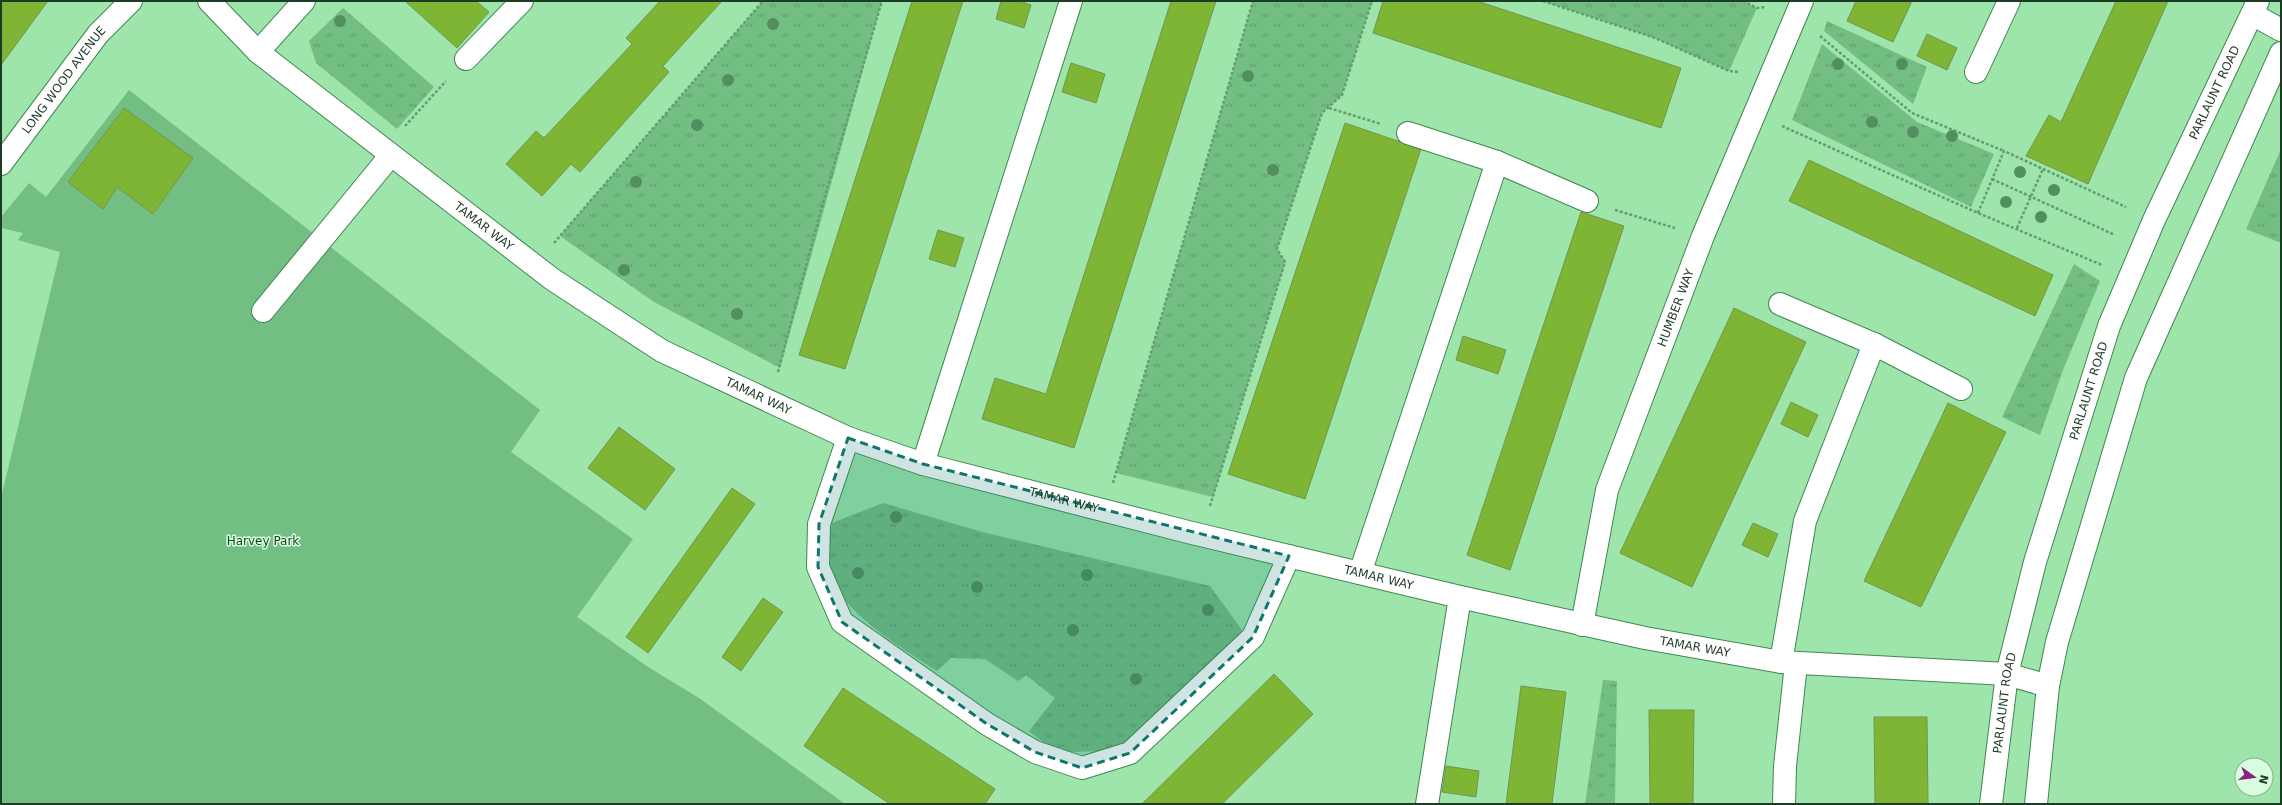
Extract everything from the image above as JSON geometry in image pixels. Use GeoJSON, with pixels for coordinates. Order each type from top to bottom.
{"type":"FeatureCollection","features":[{"type":"Feature","properties":{"kind":"street","name":"LONG WOOD AVENUE"},"geometry":{"type":"LineString","coordinates":[[1,164],[98,34],[131,1]]}},
{"type":"Feature","properties":{"kind":"street","name":"TAMAR WAY"},"geometry":{"type":"LineString","coordinates":[[209,1],[258,52],[534,265],[662,351],[770,403],[848,438],[923,464],[1104,511],[1460,597],[1582,624],[1789,663],[2007,674],[2048,686]]}},
{"type":"Feature","properties":{"kind":"street"},"geometry":{"type":"LineString","coordinates":[[258,52],[304,1]]}},
{"type":"Feature","properties":{"kind":"street"},"geometry":{"type":"LineString","coordinates":[[466,59],[522,1]]}},
{"type":"Feature","properties":{"kind":"street"},"geometry":{"type":"LineString","coordinates":[[923,464],[1071,1]]}},
{"type":"Feature","properties":{"kind":"street"},"geometry":{"type":"LineString","coordinates":[[1976,72],[2009,1]]}},
{"type":"Feature","properties":{"kind":"street"},"geometry":{"type":"LineString","coordinates":[[2255,8],[2281,30]]}},
{"type":"Feature","properties":{"kind":"street","name":"PARLAUNT ROAD"},"geometry":{"type":"LineString","coordinates":[[1992,804],[2007,674],[2035,562],[2109,326],[2154,220],[2255,8]]}},
{"type":"Feature","properties":{"kind":"street","name":"HUMBER WAY"},"geometry":{"type":"LineString","coordinates":[[1582,624],[1607,490],[1704,236],[1799,10]]}},
{"type":"Feature","properties":{"kind":"street"},"geometry":{"type":"LineString","coordinates":[[2036,804],[2048,686],[2057,642],[2136,378],[2281,53]]}},
{"type":"Feature","properties":{"kind":"street"},"geometry":{"type":"LineString","coordinates":[[1408,133],[1497,162],[1587,201]]}},
{"type":"Feature","properties":{"kind":"street"},"geometry":{"type":"LineString","coordinates":[[263,311],[387,152]]}},
{"type":"Feature","properties":{"kind":"street"},"geometry":{"type":"LineString","coordinates":[[1360,573],[1497,162]]}},
{"type":"Feature","properties":{"kind":"street"},"geometry":{"type":"LineString","coordinates":[[1780,304],[1874,344],[1961,389]]}},
{"type":"Feature","properties":{"kind":"street"},"geometry":{"type":"LineString","coordinates":[[1784,804],[1789,663],[1805,521],[1874,344]]}},
{"type":"Feature","properties":{"kind":"street"},"geometry":{"type":"LineString","coordinates":[[848,438],[819,524],[818,567],[842,622],[987,724],[1035,752],[1082,768],[1130,753],[1253,637],[1289,556]]}},
{"type":"Feature","properties":{"kind":"street"},"geometry":{"type":"LineString","coordinates":[[1427,804],[1460,597]]}},
{"type":"Feature","properties":{"kind":"path"},"geometry":{"type":"LineString","coordinates":[[534,265],[763,1]]}},
{"type":"Feature","properties":{"kind":"path"},"geometry":{"type":"LineString","coordinates":[[770,403],[822,206],[882,1]]}},
{"type":"Feature","properties":{"kind":"path"},"geometry":{"type":"LineString","coordinates":[[1104,511],[1253,1]]}},
{"type":"Feature","properties":{"kind":"path"},"geometry":{"type":"LineString","coordinates":[[1201,535],[1285,262],[1278,249],[1322,113],[1342,95],[1372,1]]}},
{"type":"Feature","properties":{"kind":"path"},"geometry":{"type":"LineString","coordinates":[[1543,1],[1655,38],[1729,71],[1771,77]]}},
{"type":"Feature","properties":{"kind":"path"},"geometry":{"type":"LineString","coordinates":[[1799,10],[1912,112],[2004,151],[2154,220]]}},
{"type":"Feature","properties":{"kind":"path"},"geometry":{"type":"LineString","coordinates":[[387,152],[466,59]]}},
{"type":"Feature","properties":{"kind":"path"},"geometry":{"type":"LineString","coordinates":[[1328,108],[1408,133]]}},
{"type":"Feature","properties":{"kind":"path"},"geometry":{"type":"LineString","coordinates":[[1754,114],[1978,213],[2017,228],[2129,277]]}},
{"type":"Feature","properties":{"kind":"path"},"geometry":{"type":"LineString","coordinates":[[1978,213],[2004,151]]}},
{"type":"Feature","properties":{"kind":"path"},"geometry":{"type":"LineString","coordinates":[[2017,228],[2044,169]]}},
{"type":"Feature","properties":{"kind":"path"},"geometry":{"type":"LineString","coordinates":[[1992,179],[2142,248]]}},
{"type":"Feature","properties":{"kind":"path"},"geometry":{"type":"LineString","coordinates":[[1587,201],[1704,236]]}},
{"type":"Feature","properties":{"kind":"highlighted area"},"geometry":{"type":"Polygon","coordinates":[[[848,438],[923,464],[1289,556],[1253,637],[1130,753],[1082,768],[1035,752],[987,724],[842,622],[818,567],[819,524],[848,438]]]}},
{"type":"Feature","properties":{"kind":"green space"},"geometry":{"type":"Polygon","coordinates":[[[763,1],[882,1],[780,368],[654,302],[560,236],[763,1]]]}},
{"type":"Feature","properties":{"kind":"green space"},"geometry":{"type":"Polygon","coordinates":[[[1253,1],[1372,1],[1342,95],[1322,113],[1277,249],[1285,262],[1213,497],[1116,473],[1253,1]]]}},
{"type":"Feature","properties":{"kind":"green space"},"geometry":{"type":"Polygon","coordinates":[[[1543,1],[1743,1],[1757,8],[1729,71],[1655,38],[1543,1]]]}},
{"type":"Feature","properties":{"kind":"green space"},"geometry":{"type":"Polygon","coordinates":[[[343,8],[434,87],[397,129],[316,63],[309,41],[343,8]]]}},
{"type":"Feature","properties":{"kind":"green space"},"geometry":{"type":"Polygon","coordinates":[[[1827,21],[1927,67],[1913,104],[1824,31],[1827,21]]]}},
{"type":"Feature","properties":{"kind":"green space"},"geometry":{"type":"Polygon","coordinates":[[[1822,44],[1917,122],[1994,154],[1971,207],[1792,120],[1822,44]]]}},
{"type":"Feature","properties":{"kind":"green space","name":"Harvey Park"},"geometry":{"type":"Polygon","coordinates":[[[129,90],[540,410],[511,452],[633,539],[577,617],[648,667],[699,698],[845,804],[1,804],[1,498],[60,252],[18,240],[23,233],[1,228],[1,217],[29,183],[46,197],[129,90]]]}},
{"type":"Feature","properties":{"kind":"green space"},"geometry":{"type":"Polygon","coordinates":[[[2281,149],[2281,243],[2246,229],[2281,149]]]}},
{"type":"Feature","properties":{"kind":"green space"},"geometry":{"type":"Polygon","coordinates":[[[2074,264],[2100,281],[2063,370],[2040,435],[2002,417],[2074,264]]]}},
{"type":"Feature","properties":{"kind":"green space"},"geometry":{"type":"Polygon","coordinates":[[[883,503],[982,532],[1210,586],[1242,630],[1229,649],[1149,733],[1107,751],[1071,752],[1044,743],[1029,731],[1055,698],[1026,675],[1018,681],[985,659],[951,658],[937,671],[870,625],[840,594],[831,578],[827,562],[832,523],[883,503]]]}},
{"type":"Feature","properties":{"kind":"green space"},"geometry":{"type":"Polygon","coordinates":[[[1603,680],[1617,681],[1615,804],[1585,804],[1603,680]]]}},
{"type":"Feature","properties":{"kind":"building"},"geometry":{"type":"Polygon","coordinates":[[[1,1],[48,1],[1,65],[1,1]]]}},
{"type":"Feature","properties":{"kind":"building"},"geometry":{"type":"Polygon","coordinates":[[[405,1],[476,1],[489,12],[457,48],[405,1]]]}},
{"type":"Feature","properties":{"kind":"building"},"geometry":{"type":"Polygon","coordinates":[[[660,1],[722,1],[663,66],[669,72],[580,172],[571,164],[542,196],[506,164],[536,131],[544,138],[632,44],[626,38],[660,1]]]}},
{"type":"Feature","properties":{"kind":"building"},"geometry":{"type":"Polygon","coordinates":[[[912,1],[963,1],[845,369],[799,355],[912,1]]]}},
{"type":"Feature","properties":{"kind":"building"},"geometry":{"type":"Polygon","coordinates":[[[1001,1],[1020,1],[1031,5],[1024,28],[996,19],[1001,1]]]}},
{"type":"Feature","properties":{"kind":"building"},"geometry":{"type":"Polygon","coordinates":[[[1171,1],[1216,1],[1074,448],[982,419],[995,378],[1046,394],[1171,1]]]}},
{"type":"Feature","properties":{"kind":"building"},"geometry":{"type":"Polygon","coordinates":[[[1383,1],[1477,1],[1681,68],[1661,128],[1373,33],[1383,1]]]}},
{"type":"Feature","properties":{"kind":"building"},"geometry":{"type":"Polygon","coordinates":[[[1856,1],[1912,1],[1893,42],[1847,21],[1856,1]]]}},
{"type":"Feature","properties":{"kind":"building"},"geometry":{"type":"Polygon","coordinates":[[[2116,1],[2168,1],[2088,184],[2026,156],[2049,115],[2061,122],[2116,1]]]}},
{"type":"Feature","properties":{"kind":"building"},"geometry":{"type":"Polygon","coordinates":[[[1927,34],[1957,48],[1947,70],[1917,56],[1927,34]]]}},
{"type":"Feature","properties":{"kind":"building"},"geometry":{"type":"Polygon","coordinates":[[[1071,63],[1105,74],[1096,103],[1062,92],[1071,63]]]}},
{"type":"Feature","properties":{"kind":"building"},"geometry":{"type":"Polygon","coordinates":[[[124,108],[193,158],[153,214],[117,187],[103,209],[68,182],[124,108]]]}},
{"type":"Feature","properties":{"kind":"building"},"geometry":{"type":"Polygon","coordinates":[[[1345,123],[1421,149],[1305,499],[1228,474],[1345,123]]]}},
{"type":"Feature","properties":{"kind":"building"},"geometry":{"type":"Polygon","coordinates":[[[1809,160],[2053,275],[2035,316],[1789,201],[1809,160]]]}},
{"type":"Feature","properties":{"kind":"building"},"geometry":{"type":"Polygon","coordinates":[[[1581,212],[1624,226],[1510,570],[1467,555],[1581,212]]]}},
{"type":"Feature","properties":{"kind":"building"},"geometry":{"type":"Polygon","coordinates":[[[938,230],[964,238],[955,267],[929,259],[938,230]]]}},
{"type":"Feature","properties":{"kind":"building"},"geometry":{"type":"Polygon","coordinates":[[[1734,308],[1806,342],[1692,587],[1620,553],[1734,308]]]}},
{"type":"Feature","properties":{"kind":"building"},"geometry":{"type":"Polygon","coordinates":[[[1463,336],[1506,350],[1498,374],[1456,360],[1463,336]]]}},
{"type":"Feature","properties":{"kind":"building"},"geometry":{"type":"Polygon","coordinates":[[[1791,402],[1818,415],[1808,437],[1781,424],[1791,402]]]}},
{"type":"Feature","properties":{"kind":"building"},"geometry":{"type":"Polygon","coordinates":[[[1948,403],[2006,432],[1921,607],[1864,581],[1948,403]]]}},
{"type":"Feature","properties":{"kind":"building"},"geometry":{"type":"Polygon","coordinates":[[[619,427],[675,469],[645,510],[588,468],[619,427]]]}},
{"type":"Feature","properties":{"kind":"building"},"geometry":{"type":"Polygon","coordinates":[[[732,488],[755,504],[648,653],[626,637],[732,488]]]}},
{"type":"Feature","properties":{"kind":"building"},"geometry":{"type":"Polygon","coordinates":[[[1753,523],[1778,534],[1768,557],[1742,545],[1753,523]]]}},
{"type":"Feature","properties":{"kind":"building"},"geometry":{"type":"Polygon","coordinates":[[[763,598],[783,612],[741,671],[722,657],[763,598]]]}},
{"type":"Feature","properties":{"kind":"building"},"geometry":{"type":"Polygon","coordinates":[[[1274,674],[1313,714],[1222,804],[1142,804],[1274,674]]]}},
{"type":"Feature","properties":{"kind":"building"},"geometry":{"type":"Polygon","coordinates":[[[1521,686],[1566,692],[1552,804],[1506,804],[1521,686]]]}},
{"type":"Feature","properties":{"kind":"building"},"geometry":{"type":"Polygon","coordinates":[[[843,688],[995,789],[985,804],[890,804],[804,746],[843,688]]]}},
{"type":"Feature","properties":{"kind":"building"},"geometry":{"type":"Polygon","coordinates":[[[1649,710],[1694,710],[1693,804],[1650,804],[1649,710]]]}},
{"type":"Feature","properties":{"kind":"building"},"geometry":{"type":"Polygon","coordinates":[[[1874,717],[1927,717],[1928,804],[1875,804],[1874,717]]]}},
{"type":"Feature","properties":{"kind":"building"},"geometry":{"type":"Polygon","coordinates":[[[1446,766],[1479,771],[1476,797],[1442,792],[1446,766]]]}}]}
